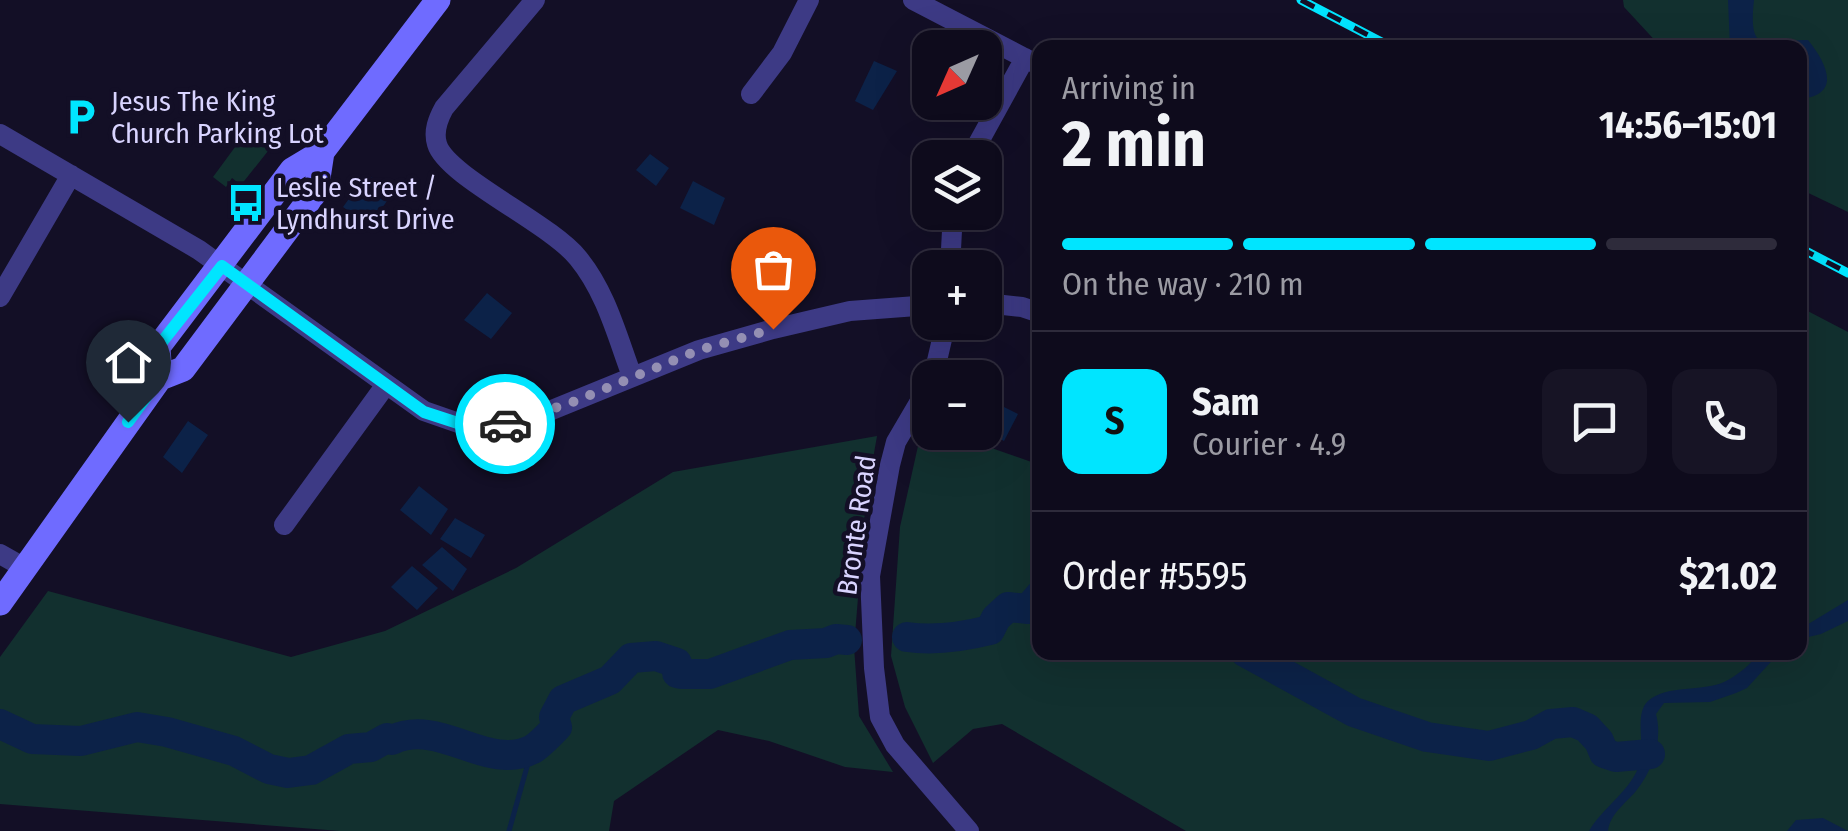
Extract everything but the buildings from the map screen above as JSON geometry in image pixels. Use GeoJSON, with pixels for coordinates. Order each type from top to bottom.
{"type":"FeatureCollection","features":[{"type":"Feature","properties":{"kind":"main road"},"geometry":{"type":"LineString","coordinates":[[160,378],[158,347],[292,170],[322,152],[438,0]]}},
{"type":"Feature","properties":{"kind":"main road"},"geometry":{"type":"LineString","coordinates":[[0,603],[160,378],[183,369],[316,191],[322,152]]}},
{"type":"Feature","properties":{"kind":"street"},"geometry":{"type":"LineString","coordinates":[[535,0],[444,108],[437,122],[436,143],[454,168],[528,216],[579,259],[604,299],[632,376]]}},
{"type":"Feature","properties":{"kind":"street"},"geometry":{"type":"LineString","coordinates":[[750,94],[782,53],[809,0]]}},
{"type":"Feature","properties":{"kind":"street"},"geometry":{"type":"LineString","coordinates":[[912,0],[1032,61]]}},
{"type":"Feature","properties":{"kind":"street"},"geometry":{"type":"LineString","coordinates":[[982,140],[1032,64]]}},
{"type":"Feature","properties":{"kind":"street"},"geometry":{"type":"LineString","coordinates":[[0,134],[222,266],[424,412],[470,427],[492,427],[536,416],[699,350],[773,329],[850,311],[912,306]]}},
{"type":"Feature","properties":{"kind":"street"},"geometry":{"type":"LineString","coordinates":[[0,297],[70,176]]}},
{"type":"Feature","properties":{"kind":"street"},"geometry":{"type":"LineString","coordinates":[[1002,305],[1032,310]]}},
{"type":"Feature","properties":{"kind":"street"},"geometry":{"type":"LineString","coordinates":[[284,525],[385,386]]}},
{"type":"Feature","properties":{"kind":"street","name":"Bronte Road"},"geometry":{"type":"LineString","coordinates":[[912,415],[896,442],[890,465],[870,576],[880,718],[895,745],[969,831]]}},
{"type":"Feature","properties":{"kind":"street"},"geometry":{"type":"LineString","coordinates":[[0,554],[23,567]]}},
{"type":"Feature","properties":{"kind":"green space"},"geometry":{"type":"Polygon","coordinates":[[[1623,0],[1848,0],[1848,212],[1807,192],[1807,40],[1655,40],[1624,7],[1623,0]]]}},
{"type":"Feature","properties":{"kind":"green space"},"geometry":{"type":"Polygon","coordinates":[[[252,124],[272,140],[268,151],[241,185],[232,178],[226,187],[213,177],[252,124]]]}},
{"type":"Feature","properties":{"kind":"green space"},"geometry":{"type":"Polygon","coordinates":[[[1807,311],[1848,332],[1848,831],[1186,831],[1002,724],[973,729],[933,763],[905,707],[891,656],[900,527],[917,450],[997,450],[1032,462],[1032,660],[1807,660],[1807,311]]]}},
{"type":"Feature","properties":{"kind":"green space"},"geometry":{"type":"Polygon","coordinates":[[[877,436],[866,499],[854,647],[859,716],[893,772],[845,767],[769,741],[718,730],[614,801],[609,831],[340,831],[0,804],[0,657],[48,591],[291,657],[385,631],[516,568],[673,472],[877,436]]]}},
{"type":"Feature","properties":{"kind":"water"},"geometry":{"type":"Polygon","coordinates":[[[1728,0],[1754,0],[1754,32],[1760,40],[1730,40],[1728,0]]]}},
{"type":"Feature","properties":{"kind":"water"},"geometry":{"type":"Polygon","coordinates":[[[1807,40],[1827,76],[1822,91],[1807,98],[1807,40]]]}},
{"type":"Feature","properties":{"kind":"water"},"geometry":{"type":"Polygon","coordinates":[[[874,61],[897,71],[873,110],[855,101],[874,61]]]}},
{"type":"Feature","properties":{"kind":"water"},"geometry":{"type":"Polygon","coordinates":[[[650,154],[669,168],[656,186],[636,170],[650,154]]]}},
{"type":"Feature","properties":{"kind":"water"},"geometry":{"type":"Polygon","coordinates":[[[367,174],[393,192],[370,226],[343,207],[367,174]]]}},
{"type":"Feature","properties":{"kind":"water"},"geometry":{"type":"Polygon","coordinates":[[[693,181],[725,198],[714,225],[680,208],[693,181]]]}},
{"type":"Feature","properties":{"kind":"water"},"geometry":{"type":"Polygon","coordinates":[[[487,293],[512,313],[491,339],[464,320],[487,293]]]}},
{"type":"Feature","properties":{"kind":"water"},"geometry":{"type":"Polygon","coordinates":[[[1002,406],[1018,414],[1002,440],[1002,406]]]}},
{"type":"Feature","properties":{"kind":"water"},"geometry":{"type":"Polygon","coordinates":[[[188,421],[208,435],[182,473],[163,457],[188,421]]]}},
{"type":"Feature","properties":{"kind":"water"},"geometry":{"type":"Polygon","coordinates":[[[419,486],[448,509],[431,535],[400,510],[419,486]]]}},
{"type":"Feature","properties":{"kind":"water"},"geometry":{"type":"Polygon","coordinates":[[[455,518],[485,535],[471,558],[440,539],[455,518]]]}},
{"type":"Feature","properties":{"kind":"water"},"geometry":{"type":"Polygon","coordinates":[[[442,547],[467,569],[453,591],[422,565],[442,547]]]}},
{"type":"Feature","properties":{"kind":"water"},"geometry":{"type":"Polygon","coordinates":[[[412,566],[438,588],[417,610],[391,587],[412,566]]]}},
{"type":"Feature","properties":{"kind":"water"},"geometry":{"type":"Polygon","coordinates":[[[1848,600],[1848,621],[1807,637],[1807,625],[1848,600]]]}},
{"type":"Feature","properties":{"kind":"water"},"geometry":{"type":"Polygon","coordinates":[[[1753,660],[1773,660],[1747,688],[1736,693],[1710,702],[1664,703],[1656,714],[1657,744],[1647,774],[1615,814],[1608,831],[1589,831],[1637,771],[1642,714],[1648,701],[1665,692],[1724,682],[1753,660]]]}},
{"type":"Feature","properties":{"kind":"water"},"geometry":{"type":"Polygon","coordinates":[[[1823,818],[1848,831],[1787,831],[1796,820],[1823,818]]]}},
{"type":"Feature","properties":{"kind":"waterway"},"geometry":{"type":"LineString","coordinates":[[907,637],[948,638],[990,630],[1008,607],[1028,609],[1032,604]]}},
{"type":"Feature","properties":{"kind":"waterway"},"geometry":{"type":"LineString","coordinates":[[0,724],[32,739],[81,741],[137,727],[167,732],[234,751],[269,769],[288,773],[311,770],[349,749],[410,735],[428,735],[481,751],[516,755],[533,749],[557,727],[554,717],[563,700],[610,680],[631,658],[656,656],[677,663],[677,673],[710,674],[790,645],[847,640]]}},
{"type":"Feature","properties":{"kind":"waterway"},"geometry":{"type":"LineString","coordinates":[[1260,660],[1354,712],[1427,737],[1489,746],[1531,735],[1551,724],[1573,722],[1587,728],[1604,753],[1616,757],[1650,754]]}},
{"type":"Feature","properties":{"kind":"waterway"},"geometry":{"type":"LineString","coordinates":[[509,831],[532,749]]}},
{"type":"Feature","properties":{"kind":"railway"},"geometry":{"type":"LineString","coordinates":[[1301,0],[1378,40]]}},
{"type":"Feature","properties":{"kind":"railway"},"geometry":{"type":"LineString","coordinates":[[1807,252],[1848,273]]}},
{"type":"Feature","properties":{"kind":"way so far"},"geometry":{"type":"LineString","coordinates":[[505,424],[573,402],[699,350],[773,329]]}},
{"type":"Feature","properties":{"kind":"place","name":"Jesus The King Church Parking Lot"},"geometry":{"type":"Point","coordinates":[81,117]}},
{"type":"Feature","properties":{"kind":"place","name":"Leslie Street / Lyndhurst Drive"},"geometry":{"type":"Point","coordinates":[246,203]}},
{"type":"Feature","properties":{"kind":"route"},"geometry":{"type":"LineString","coordinates":[[128,422],[160,378],[158,347],[222,266],[424,412],[470,427],[505,424]]}}]}
